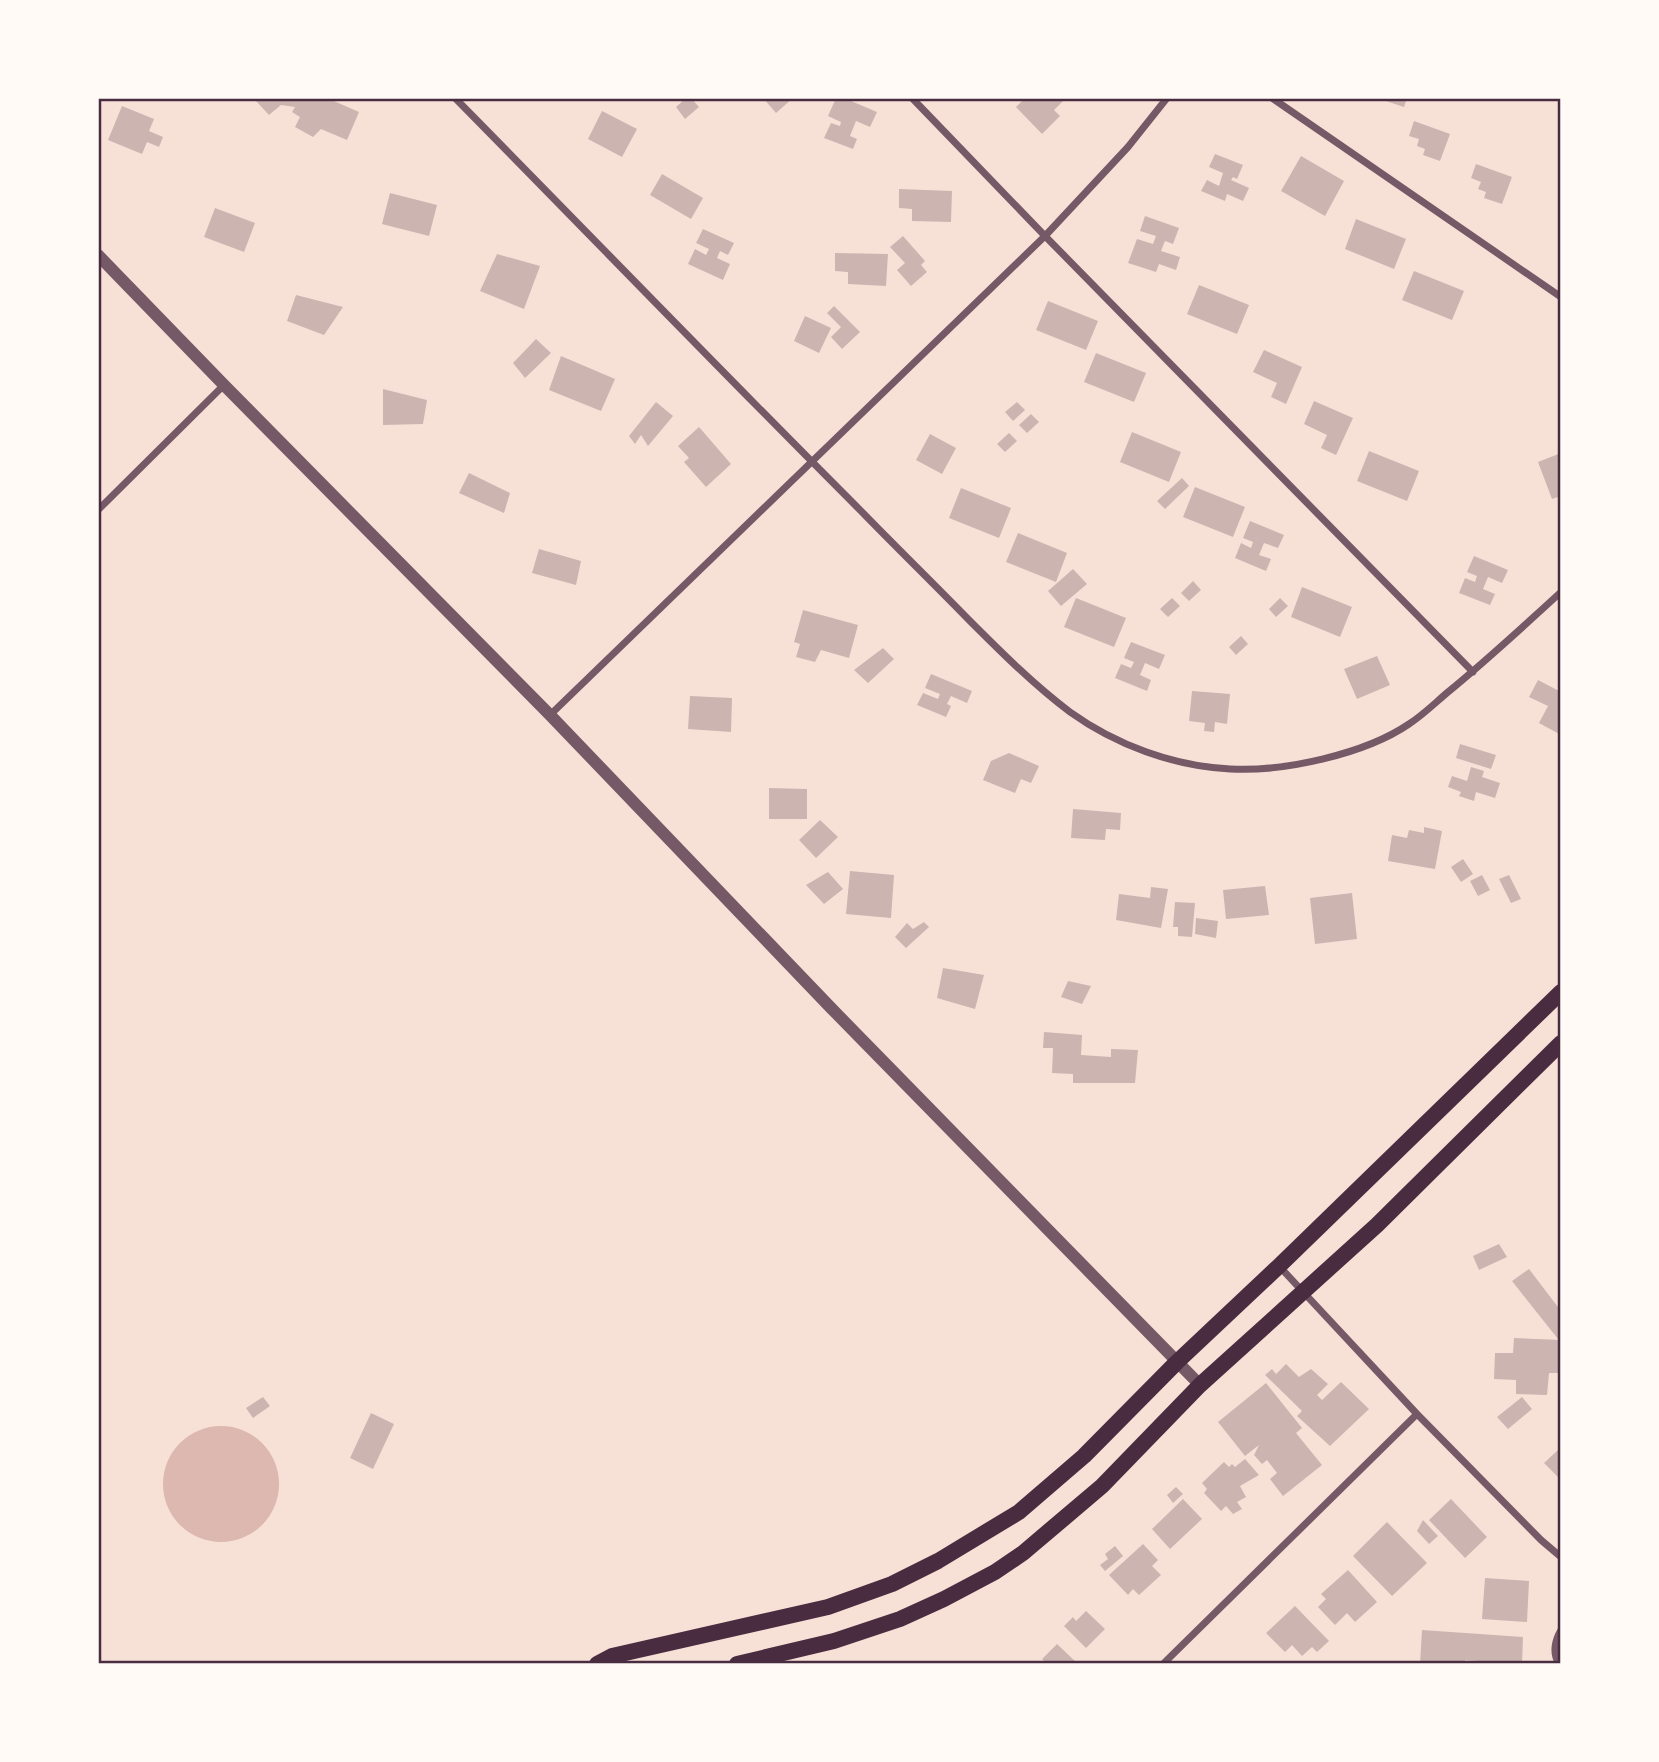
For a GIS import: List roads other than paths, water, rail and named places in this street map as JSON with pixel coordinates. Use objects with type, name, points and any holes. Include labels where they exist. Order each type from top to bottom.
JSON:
[{"type":"main road","points":[[597,1664],[612,1656],[828,1607],[892,1584],[938,1561],[1019,1512],[1084,1456],[1177,1362],[1561,992]]},
{"type":"main road","points":[[737,1664],[834,1641],[900,1619],[995,1572],[1023,1553],[1102,1486],[1200,1385],[1377,1225],[1561,1043]]},
{"type":"street","points":[[455,98],[812,463],[1020,669],[1070,711],[1111,736],[1151,754],[1231,769],[1273,767],[1342,754],[1379,740],[1409,724],[1473,672],[1561,592]]},
{"type":"street","points":[[912,98],[1473,672]]},
{"type":"street","points":[[550,715],[1045,236],[1128,147],[1167,98]]},
{"type":"street","points":[[1272,98],[1561,297]]},
{"type":"street","points":[[98,255],[550,715],[832,1009],[1200,1385]]},
{"type":"street","points":[[98,510],[224,385]]},
{"type":"street","points":[[1279,1266],[1417,1414],[1561,1557]]},
{"type":"street","points":[[1163,1664],[1417,1414]]},
{"type":"street","points":[[1559,1664],[1555,1649],[1561,1630]]}]
